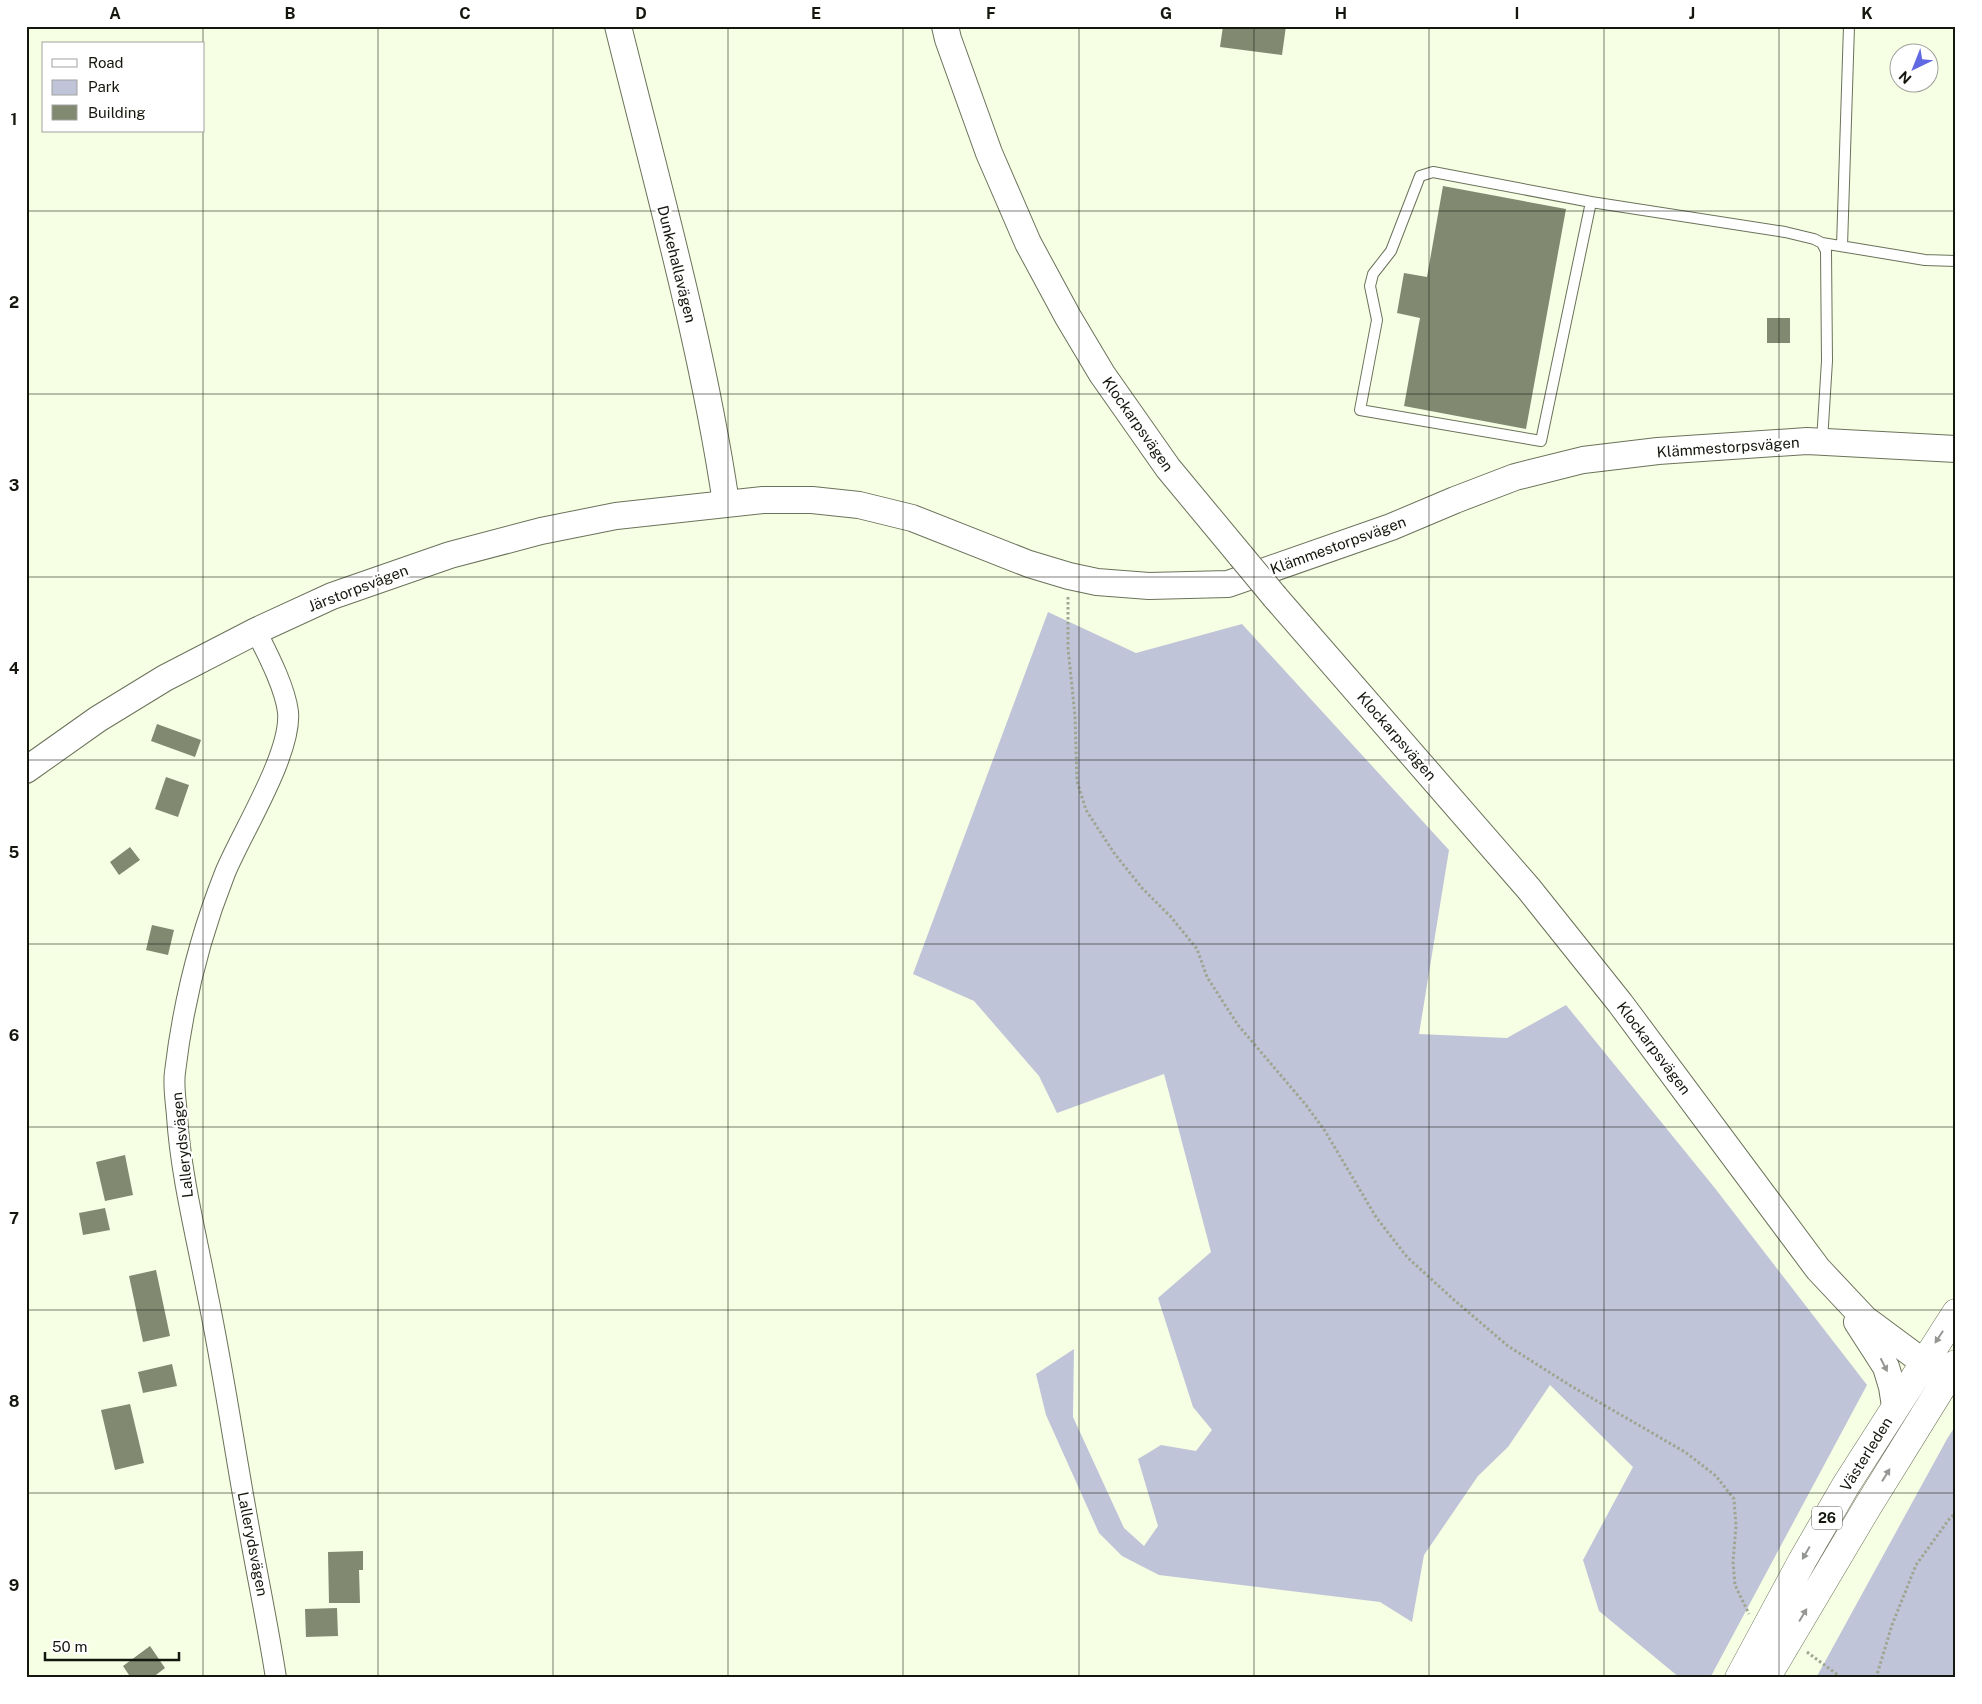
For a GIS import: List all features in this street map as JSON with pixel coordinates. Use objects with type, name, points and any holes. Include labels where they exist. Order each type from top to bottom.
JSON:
[{"type":"highway","name":"Västerleden","points":[[1739,1678],[1802,1561],[1846,1485],[1956,1313]]},
{"type":"highway","name":"Västerleden","points":[[1766,1678],[1951,1371]]},
{"type":"street","name":"Dunkehallavägen","points":[[618,26],[696,339],[726,503]]},
{"type":"street","name":"Klockarpsvägen","points":[[945,26],[989,153],[1028,243],[1068,317],[1102,374],[1168,468],[1275,596],[1547,912],[1643,1033],[1780,1219],[1839,1294],[1865,1319],[1923,1362],[1951,1371]]},
{"type":"street","name":"Klämmestorpsvägen","points":[[726,503],[763,500],[812,500],[859,504],[912,518],[1029,564],[1068,576],[1097,582],[1149,586],[1228,584],[1391,527],[1515,477],[1583,460],[1658,451],[1807,442],[1956,449]]},
{"type":"street","name":"Järstorpsvägen","points":[[26,770],[98,719],[165,678],[256,631],[332,596],[415,566],[496,542],[616,516],[726,503]]},
{"type":"street","name":"Lallerydsvägen","points":[[256,631],[279,682],[288,712],[283,746],[226,872],[208,919],[184,1014],[174,1076],[178,1136],[189,1209],[208,1292],[276,1678]]},
{"type":"street","points":[[1839,1294],[1886,1366],[1895,1406]]},
{"type":"lane","points":[[1842,246],[1850,26]]},
{"type":"lane","points":[[1591,202],[1541,441],[1360,410],[1377,320],[1370,286],[1374,274],[1391,251],[1420,176],[1434,172],[1591,202],[1785,232],[1814,239],[1822,243],[1925,260],[1956,261]]},
{"type":"lane","points":[[1822,243],[1826,252],[1826,361],[1822,442]]},
{"type":"path","points":[[1068,576],[1068,648],[1075,716],[1077,781],[1086,810],[1114,853],[1142,888],[1171,916],[1197,949],[1207,977],[1238,1026],[1306,1105],[1325,1131],[1376,1217],[1407,1257],[1508,1346],[1571,1386],[1685,1452],[1716,1476],[1734,1499],[1736,1526],[1733,1562],[1735,1585],[1751,1619]]},
{"type":"path","points":[[1876,1678],[1892,1626],[1916,1565],[1950,1518],[1956,1513]]},
{"type":"path","points":[[1807,1652],[1842,1678]]},
{"type":"green space","points":[[1048,612],[1136,653],[1242,624],[1449,850],[1419,1034],[1507,1038],[1566,1005],[1714,1187],[1867,1385],[1710,1678],[1680,1678],[1599,1611],[1583,1560],[1633,1467],[1550,1385],[1508,1447],[1478,1476],[1424,1555],[1412,1622],[1380,1602],[1159,1575],[1122,1556],[1099,1533],[1046,1415],[1036,1374],[1074,1349],[1073,1417],[1124,1528],[1144,1546],[1158,1526],[1138,1459],[1161,1445],[1196,1451],[1212,1430],[1193,1407],[1158,1298],[1211,1252],[1164,1074],[1057,1113],[1039,1076],[974,1001],[913,974]]},
{"type":"green space","points":[[1956,1425],[1956,1678],[1816,1678],[1947,1439]]},
{"type":"building","points":[[1223,26],[1286,26],[1282,55],[1220,47]]},
{"type":"building","points":[[1443,186],[1566,209],[1526,429],[1404,406],[1420,318],[1397,313],[1404,273],[1427,277]]},
{"type":"building","points":[[1767,318],[1790,318],[1790,343],[1767,343]]},
{"type":"building","points":[[157,724],[201,740],[195,757],[151,741]]},
{"type":"building","points":[[166,777],[189,785],[178,817],[155,809]]},
{"type":"building","points":[[130,847],[140,860],[119,875],[110,862]]},
{"type":"building","points":[[152,925],[174,930],[168,955],[146,950]]},
{"type":"building","points":[[125,1155],[133,1195],[105,1201],[96,1162]]},
{"type":"building","points":[[105,1208],[110,1230],[83,1235],[79,1213]]},
{"type":"building","points":[[156,1270],[170,1336],[143,1342],[129,1276]]},
{"type":"building","points":[[172,1364],[177,1386],[143,1393],[138,1372]]},
{"type":"building","points":[[130,1404],[144,1463],[115,1470],[101,1410]]},
{"type":"building","points":[[363,1551],[363,1570],[359,1570],[360,1603],[329,1603],[328,1552]]},
{"type":"building","points":[[337,1608],[338,1636],[306,1637],[305,1609]]},
{"type":"building","points":[[150,1646],[165,1668],[152,1678],[131,1678],[123,1666]]}]
